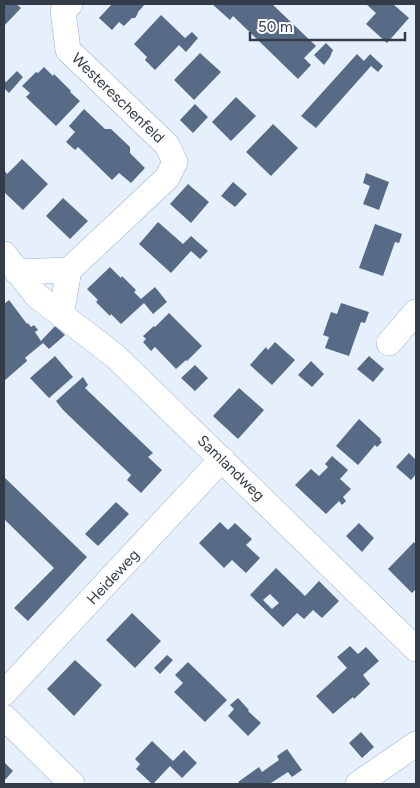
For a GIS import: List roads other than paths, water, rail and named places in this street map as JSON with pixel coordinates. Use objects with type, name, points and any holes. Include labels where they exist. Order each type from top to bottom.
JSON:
[{"type":"street","name":"Westereschenfeld","points":[[70,4],[64,11],[68,50],[167,144],[175,162],[167,178],[70,270]]},
{"type":"street","points":[[10,263],[70,270],[61,315]]},
{"type":"street","name":"Samlandweg","points":[[10,263],[37,296],[116,356],[416,649]]},
{"type":"street","points":[[389,343],[416,312]]},
{"type":"street","name":"Heideweg","points":[[4,694],[222,459]]},
{"type":"street","points":[[4,717],[72,784]]},
{"type":"street","points":[[358,784],[416,744]]}]
